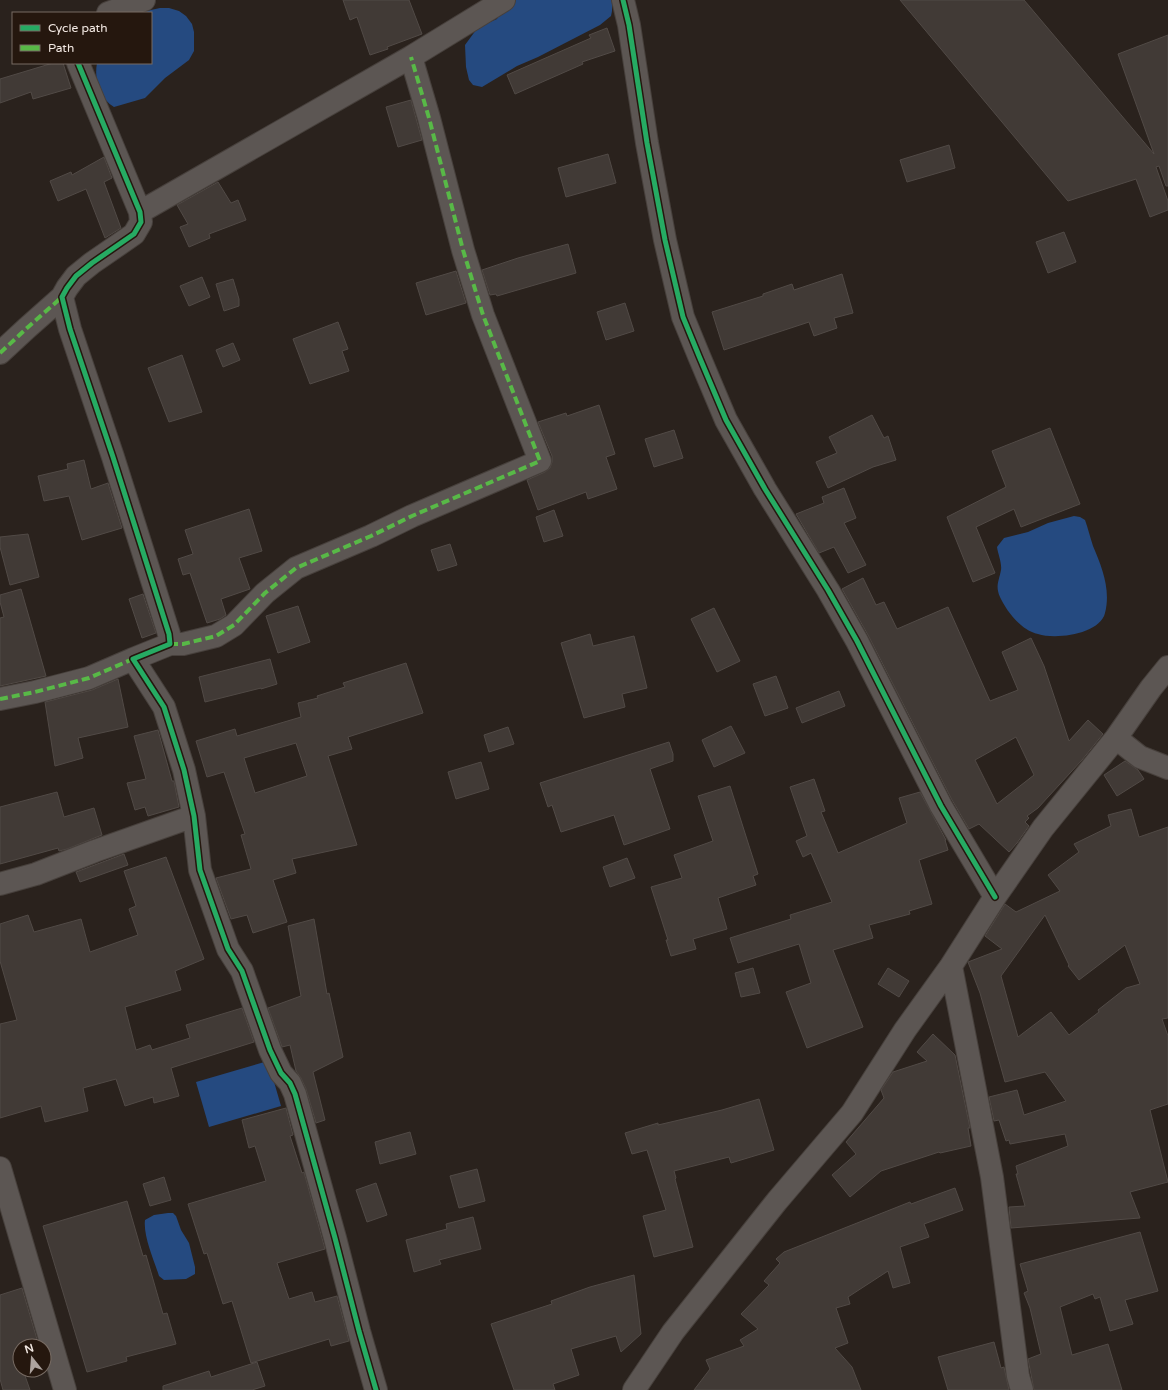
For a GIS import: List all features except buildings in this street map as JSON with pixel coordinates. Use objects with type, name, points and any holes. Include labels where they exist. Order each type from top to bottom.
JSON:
[{"type":"street","points":[[111,12],[144,0]]},
{"type":"street","points":[[140,212],[411,57],[504,0]]},
{"type":"street","points":[[623,0],[629,25],[648,151],[665,240],[683,317],[699,356],[726,420],[765,489],[828,590],[857,642],[942,806],[995,897]]},
{"type":"street","points":[[0,699],[35,692],[89,678],[170,644],[183,644],[216,636],[234,626],[265,594],[296,568],[540,461],[483,316],[463,250],[429,118],[411,57]]},
{"type":"street","points":[[0,353],[62,297],[76,276],[134,234],[141,222],[140,212],[78,64]]},
{"type":"street","points":[[62,297],[70,329],[113,457],[169,634],[170,644]]},
{"type":"street","points":[[133,659],[164,707],[184,770],[194,816],[200,870],[228,949],[242,971],[270,1050],[295,1094],[335,1238],[358,1331],[376,1390]]},
{"type":"street","points":[[634,1390],[673,1332],[777,1201],[852,1113],[905,1030],[951,966],[995,897],[1043,828],[1116,738],[1151,688],[1168,667]]},
{"type":"street","points":[[1116,738],[1140,757],[1168,768]]},
{"type":"street","points":[[0,884],[36,874],[194,816]]},
{"type":"street","points":[[951,966],[992,1177],[1018,1376],[1022,1390]]},
{"type":"street","points":[[0,1168],[65,1390]]},
{"type":"water","points":[[511,0],[612,0],[612,11],[611,16],[600,25],[538,57],[517,66],[482,87],[473,85],[469,80],[466,67],[465,45],[476,30],[497,19],[500,11]]},
{"type":"water","points":[[160,8],[169,8],[179,11],[186,16],[192,24],[194,32],[194,51],[189,60],[165,78],[145,98],[114,107],[105,99],[99,88],[96,75],[97,64],[152,64],[152,12],[142,12]]},
{"type":"water","points":[[1074,516],[1085,520],[1093,546],[1100,562],[1105,579],[1107,596],[1105,613],[1095,626],[1076,634],[1066,636],[1046,636],[1032,632],[1015,620],[1006,609],[1000,597],[998,580],[1001,567],[997,547],[1004,538],[1028,532],[1048,523]]},
{"type":"water","points":[[268,1061],[281,1106],[209,1127],[196,1082]]},
{"type":"water","points":[[173,1213],[176,1216],[181,1230],[189,1243],[195,1267],[195,1274],[186,1279],[164,1280],[159,1276],[147,1241],[145,1220],[154,1215]]},
{"type":"marked path","points":[[170,644],[183,644],[216,636],[234,625],[265,593],[296,568],[540,461],[483,315],[463,250],[429,118],[411,57]]},
{"type":"marked path","points":[[0,353],[62,297]]},
{"type":"marked path","points":[[0,699],[35,692],[89,678],[133,659]]},
{"type":"cycle path","points":[[623,0],[629,25],[647,143],[665,240],[683,317],[699,356],[726,420],[765,489],[828,590],[857,641],[941,806],[995,897]]},
{"type":"cycle path","points":[[78,64],[140,212],[141,222],[134,234],[76,276],[62,297],[70,329],[113,457],[169,634],[170,644],[133,659],[164,707],[184,770],[194,816],[200,870],[228,949],[242,971],[270,1050],[281,1073],[290,1083],[295,1094],[376,1390]]}]
